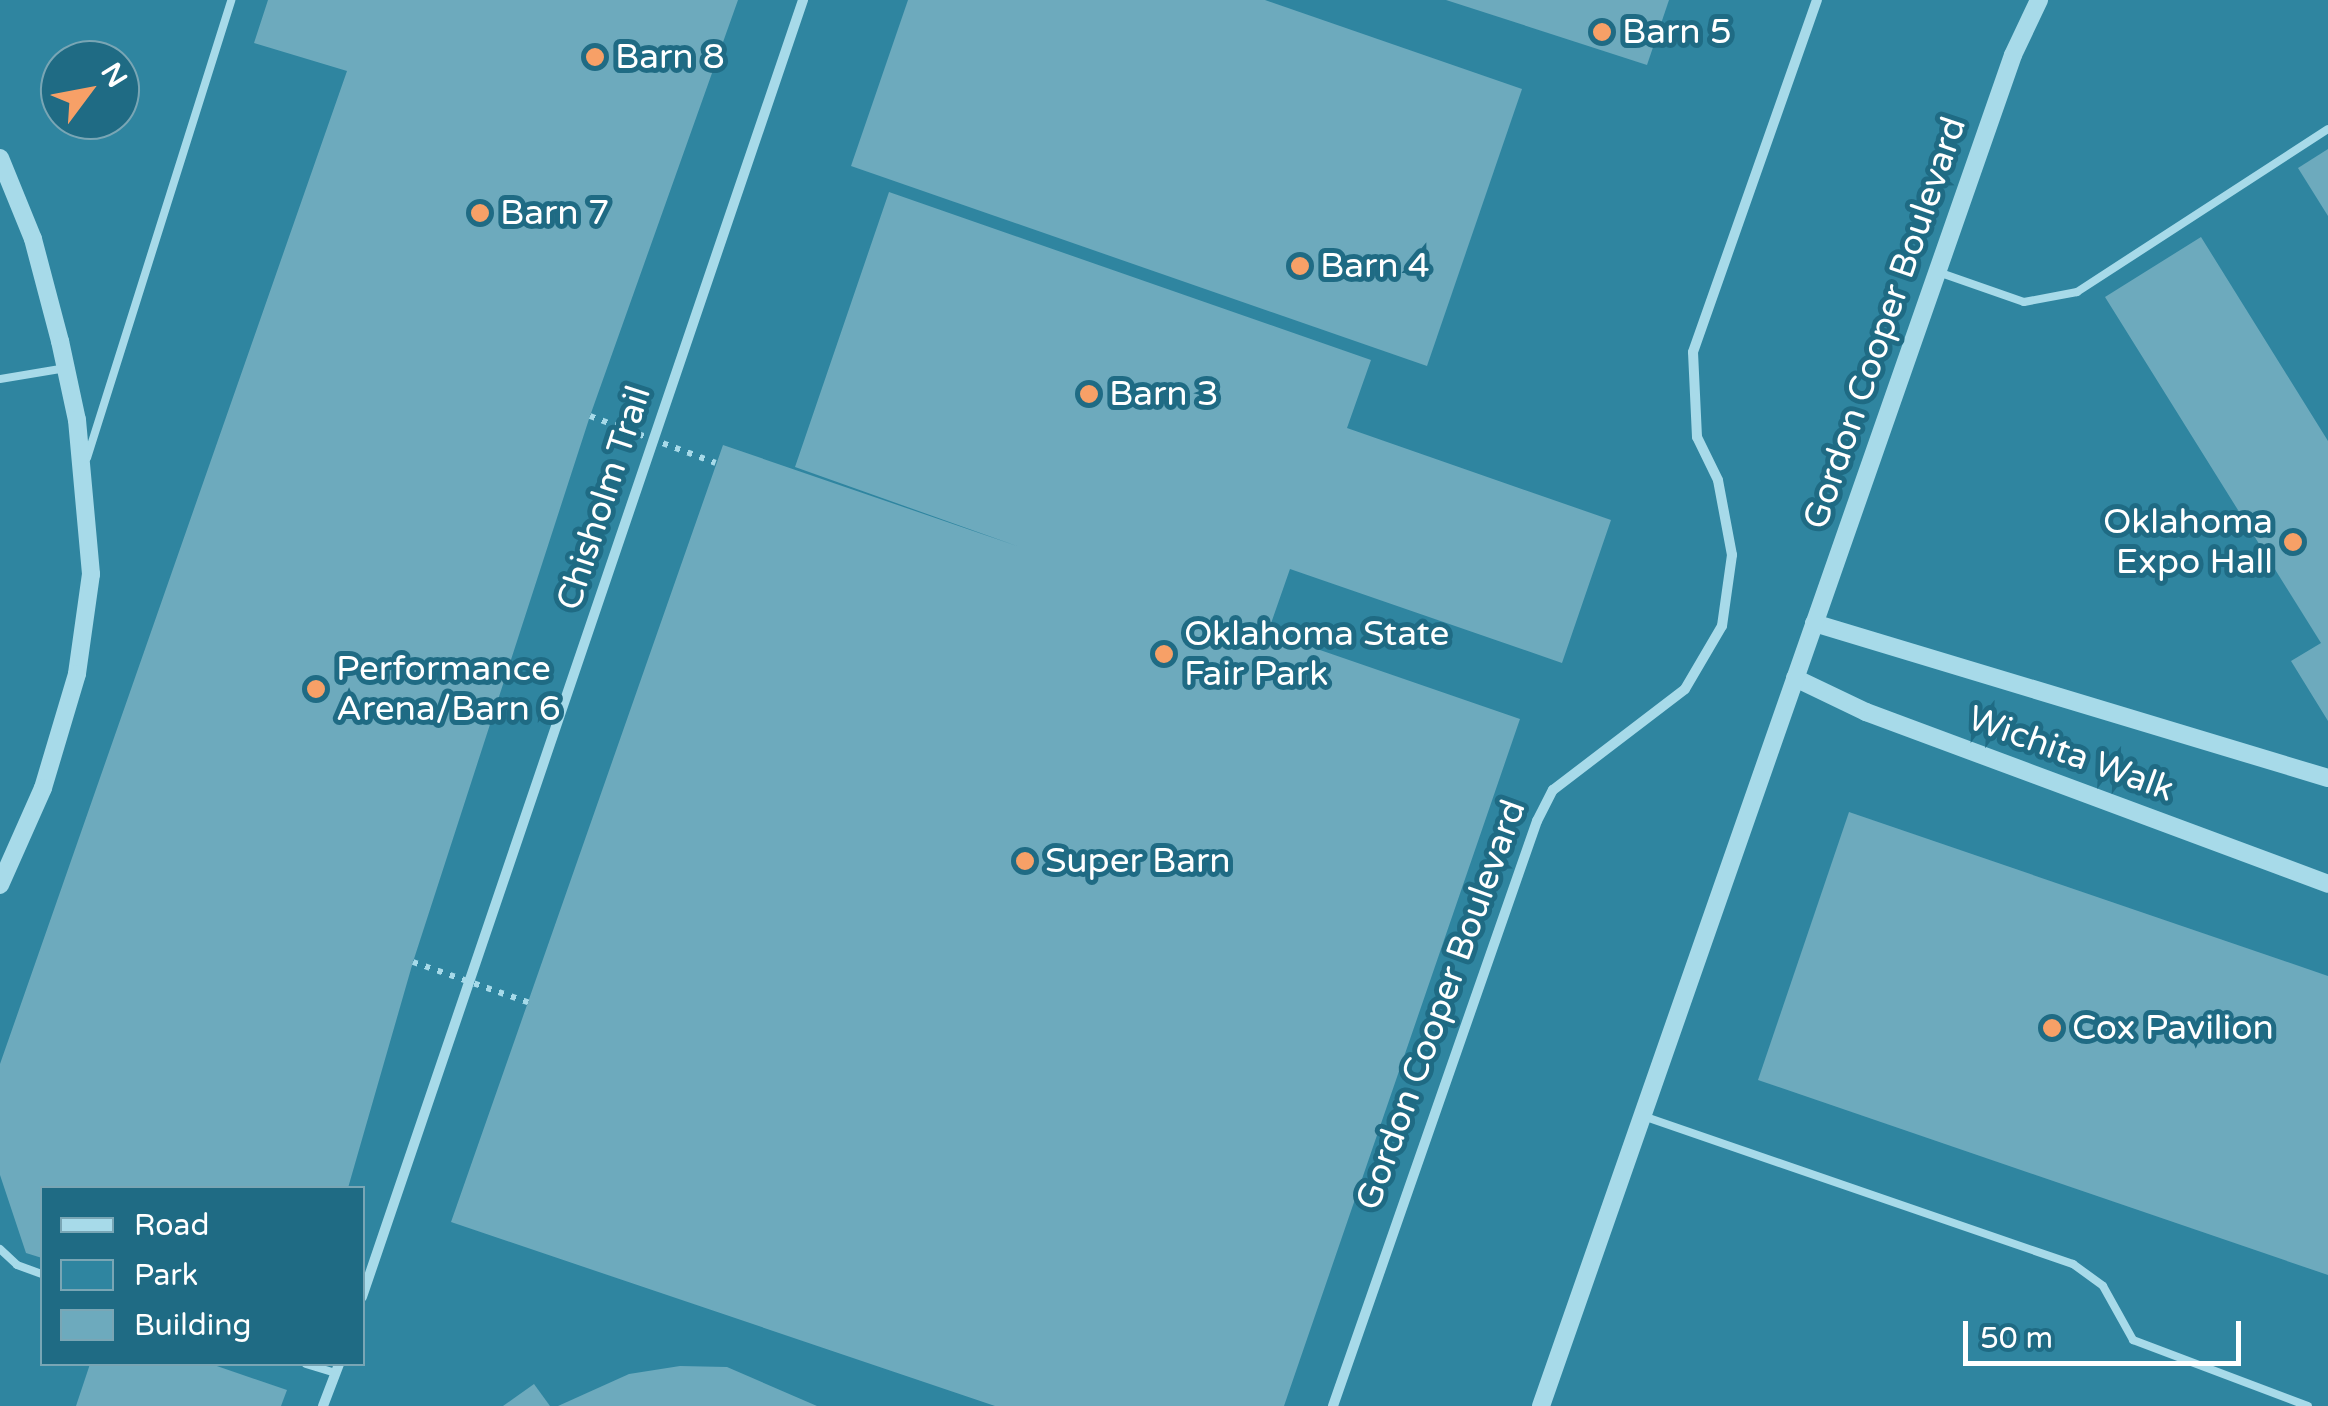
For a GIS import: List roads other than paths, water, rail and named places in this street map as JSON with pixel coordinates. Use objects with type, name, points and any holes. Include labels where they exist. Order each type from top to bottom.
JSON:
[{"type":"street","name":"Chisholm Trail","points":[[365,1288],[803,0]]},
{"type":"street","name":"Gordon Cooper Boulevard","points":[[1333,1406],[1537,822],[1553,790],[1685,690],[1722,626],[1732,555],[1718,480],[1698,437],[1693,352],[1817,0]]},
{"type":"street","name":"Gordon Cooper Boulevard","points":[[1542,1406],[1938,272],[2039,0]]},
{"type":"street","points":[[0,885],[43,788],[77,674],[91,574],[83,471],[66,368],[33,239],[1,164]]},
{"type":"street","name":"Wichita Walk","points":[[1814,623],[2328,778]]},
{"type":"street","name":"Wichita Walk","points":[[1795,678],[1866,712],[2328,884]]},
{"type":"street","points":[[323,1406],[337,1368]]},
{"type":"lane","points":[[83,471],[231,0]]},
{"type":"lane","points":[[1938,272],[2024,302],[2078,292],[2328,129]]},
{"type":"lane","points":[[0,379],[66,368]]},
{"type":"lane","points":[[1643,1116],[2074,1264],[2102,1286],[2133,1340],[2308,1406]]},
{"type":"lane","points":[[0,1248],[17,1266],[40,1273]]},
{"type":"place","name":"Barn 5","points":[[1602,32]]},
{"type":"place","name":"Barn 8","points":[[595,57]]},
{"type":"place","name":"Barn 7","points":[[480,213]]},
{"type":"place","name":"Barn 4","points":[[1300,266]]},
{"type":"place","name":"Barn 3","points":[[1089,394]]},
{"type":"place","name":"Oklahoma Expo Hall","points":[[2293,542]]},
{"type":"place","name":"Oklahoma State Fair Park","points":[[1164,654]]},
{"type":"place","name":"Performance Arena/Barn 6","points":[[316,689]]},
{"type":"place","name":"Super Barn","points":[[1025,861]]},
{"type":"place","name":"Cox Pavilion","points":[[2052,1028]]}]
